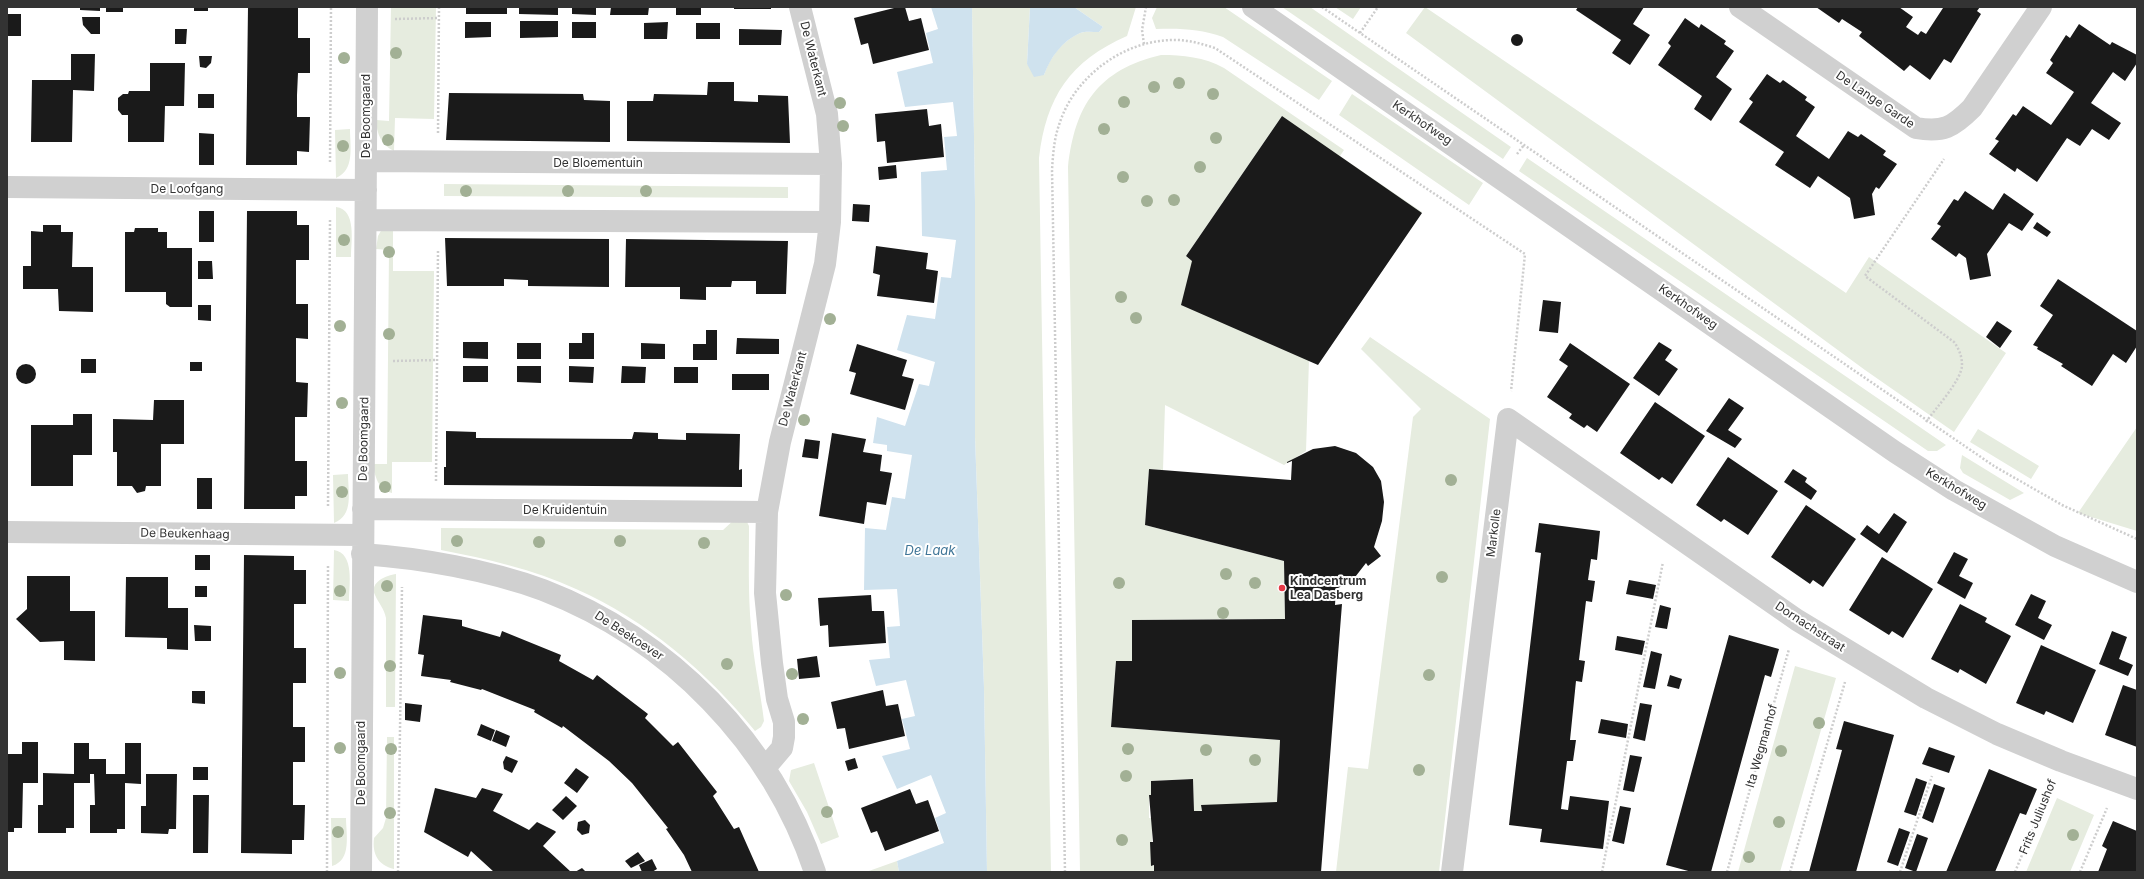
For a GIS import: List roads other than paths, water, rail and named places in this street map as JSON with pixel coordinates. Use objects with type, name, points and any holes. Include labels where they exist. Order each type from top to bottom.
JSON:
[{"type":"street","name":"De Waterkant","points":[[765,768],[782,748],[784,737],[784,722],[777,699],[772,663],[765,593],[766,512],[780,442],[817,302],[825,264],[830,222],[830,164],[826,114],[800,7]]},
{"type":"street","name":"Kerkhofweg","points":[[1253,7],[1895,452],[1954,490],[2055,546],[2137,582]]},
{"type":"street","name":"De Lange Garde","points":[[1740,7],[1916,128],[1933,131],[1946,129],[1961,120],[1972,108],[2041,7]]},
{"type":"street","name":"De Boomgaard","points":[[361,872],[362,545],[366,220],[366,13]]},
{"type":"street","name":"De Bloementuin","points":[[366,161],[830,164]]},
{"type":"street","name":"De Loofgang","points":[[7,187],[366,190]]},
{"type":"street","points":[[366,220],[830,222]]},
{"type":"street","name":"Dornachstraat","points":[[1508,419],[1797,620],[1926,698],[1997,734],[2061,761],[2127,786]]},
{"type":"street","name":"Markolle","points":[[1452,872],[1508,419]]},
{"type":"street","name":"De Kruidentuin","points":[[363,509],[766,512]]},
{"type":"street","name":"De Beukenhaag","points":[[7,532],[328,535],[362,545]]},
{"type":"street","name":"De Beekoever","points":[[362,545],[402,558],[447,565],[542,590],[586,609],[649,646],[679,669],[706,695],[734,726],[765,768],[798,828],[815,872]]},
{"type":"water","name":"De Laak","points":[[931,7],[972,7],[975,203],[975,437],[984,688],[987,872],[899,872],[897,861],[944,843],[935,818],[946,813],[931,775],[897,789],[882,756],[910,749],[902,719],[915,716],[906,680],[876,686],[869,660],[890,658],[887,627],[900,626],[897,589],[864,590],[865,528],[886,530],[892,497],[905,499],[912,455],[887,451],[887,445],[873,443],[877,417],[905,426],[919,384],[929,386],[935,362],[897,350],[907,315],[935,319],[941,277],[951,278],[956,240],[922,236],[921,172],[947,170],[944,137],[957,136],[953,102],[905,107],[897,72],[933,63],[926,33],[938,29]]},
{"type":"water","points":[[1030,7],[1074,7],[1103,27],[1099,32],[1082,32],[1074,36],[1062,45],[1053,56],[1044,75],[1034,77],[1027,64]]},
{"type":"place","name":"Kindcentrum Lea Dasberg","points":[[1282,588]]}]
